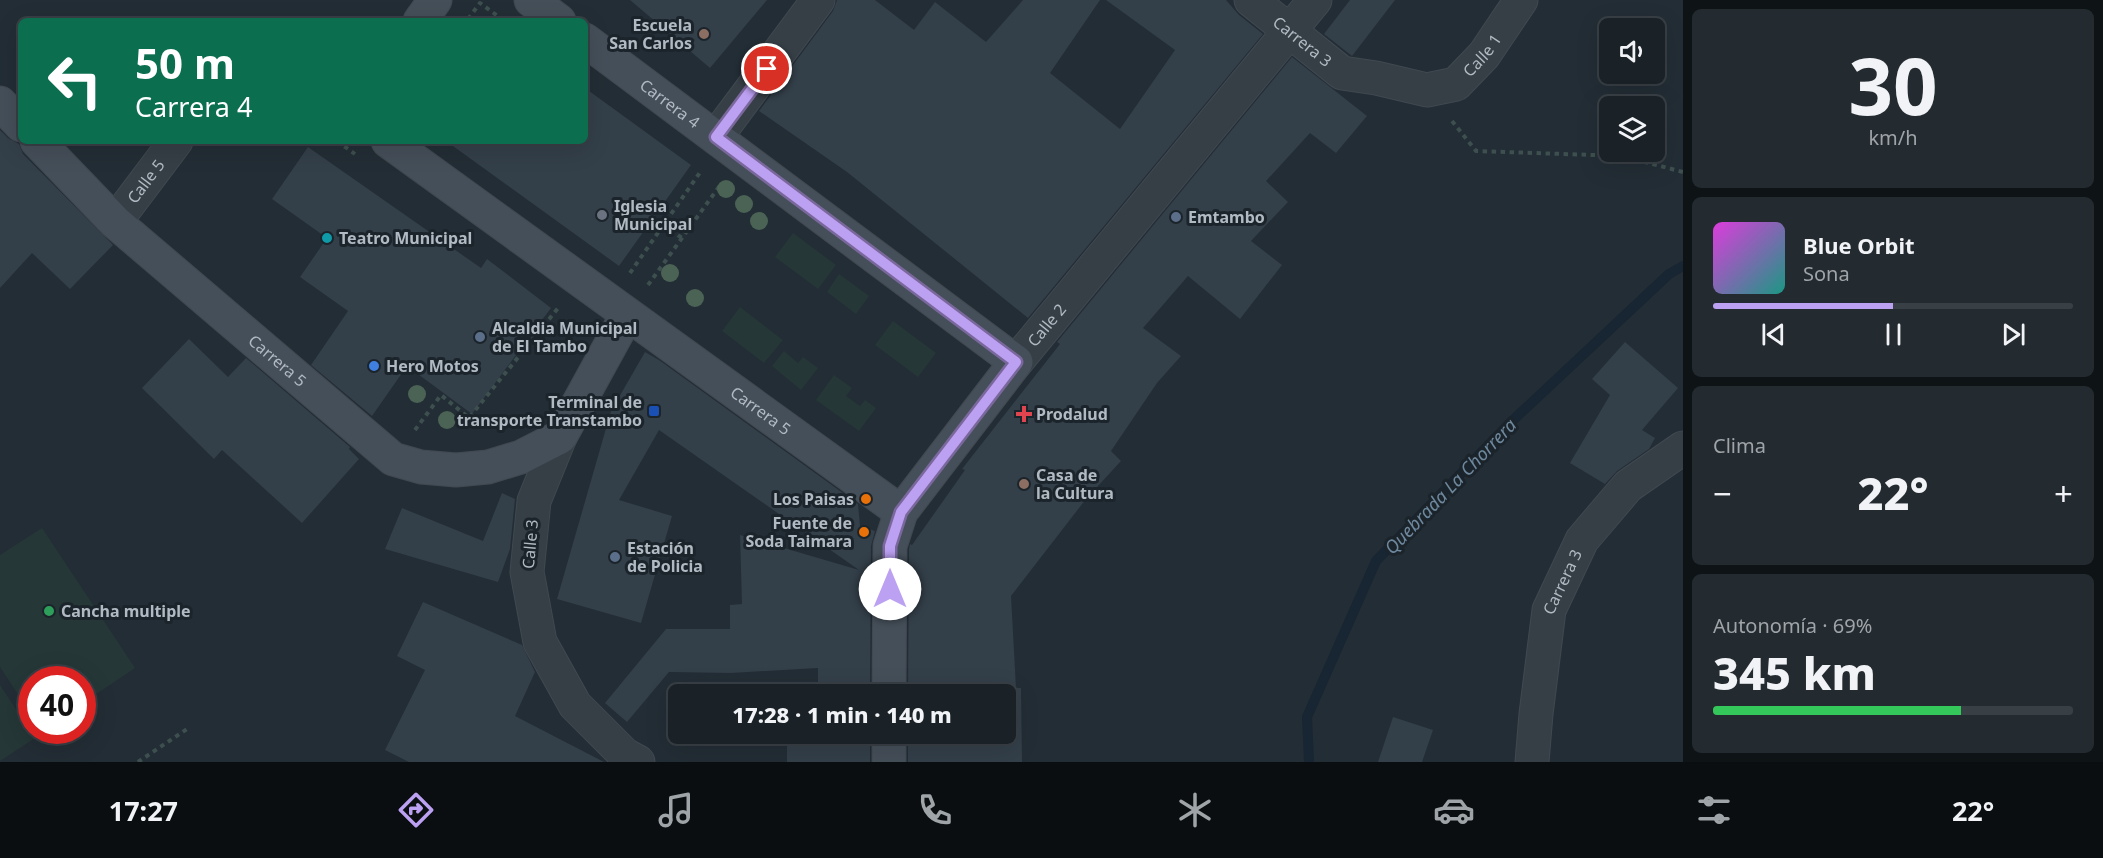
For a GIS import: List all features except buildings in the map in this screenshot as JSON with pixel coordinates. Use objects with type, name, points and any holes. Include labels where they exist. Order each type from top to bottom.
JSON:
[{"type":"main road","points":[[422,18],[435,0]]},
{"type":"main road","points":[[531,0],[555,18]]},
{"type":"main road","name":"Carrera 4","points":[[588,42],[721,153],[1016,362]]},
{"type":"main road","points":[[0,103],[18,122]]},
{"type":"main road","name":"Carrera 5","points":[[40,144],[115,222],[393,459],[421,466],[456,470],[488,467],[521,458],[560,437]]},
{"type":"main road","name":"Carrera 5","points":[[392,144],[901,512]]},
{"type":"main road","name":"Calle 3","points":[[560,437],[627,315]]},
{"type":"main road","name":"Calle 2","points":[[890,684],[890,546],[901,512],[1016,362]]},
{"type":"main road","points":[[889,744],[889,762]]},
{"type":"street","points":[[721,153],[818,0]]},
{"type":"street","name":"Carrera 3","points":[[1251,0],[1342,73],[1428,90]]},
{"type":"street","name":"Calle 2","points":[[1016,362],[1315,0]]},
{"type":"street","name":"Calle 1","points":[[1428,90],[1456,84],[1484,55],[1521,0]]},
{"type":"street","name":"Calle 5","points":[[115,222],[174,144]]},
{"type":"street","name":"Calle 3","points":[[560,437],[534,501],[527,572],[540,642],[574,705],[628,760]]},
{"type":"street","name":"Carrera 3","points":[[1532,762],[1549,610],[1582,540],[1628,486],[1683,448]]},
{"type":"path","points":[[468,18],[480,3],[501,18]]},
{"type":"path","points":[[1428,90],[1476,151],[1622,156],[1683,172]]},
{"type":"path","points":[[626,278],[663,225],[721,153]]},
{"type":"path","points":[[627,315],[682,238],[721,153]]},
{"type":"path","points":[[663,225],[682,238]]},
{"type":"path","points":[[441,395],[470,418],[554,312]]},
{"type":"path","points":[[138,762],[187,729]]},
{"type":"shaded area","points":[[793,233],[836,265],[818,289],[775,257]]},
{"type":"shaded area","points":[[839,274],[869,296],[856,314],[827,292]]},
{"type":"shaded area","points":[[740,307],[783,340],[764,363],[722,331]]},
{"type":"shaded area","points":[[893,321],[936,353],[918,377],[875,345]]},
{"type":"shaded area","points":[[784,351],[798,363],[803,357],[818,368],[801,390],[772,366]]},
{"type":"shaded area","points":[[834,375],[852,388],[846,396],[860,406],[865,400],[876,408],[859,431],[816,400]]},
{"type":"shaded area","name":"Cancha multiple","points":[[42,528],[135,668],[96,694],[96,666],[18,666],[18,694],[0,667],[0,555]]},
{"type":"shaded area","points":[[0,685],[18,712],[18,744],[26,744],[0,761]]},
{"type":"waterway","name":"Quebrada La Chorrera","points":[[1309,762],[1307,717],[1376,561],[1511,422],[1669,274],[1683,266]]},
{"type":"place","name":"Escuela San Carlos","points":[[704,34]]},
{"type":"place","name":"Iglesia Municipal","points":[[602,215]]},
{"type":"place","name":"Emtambo","points":[[1176,217]]},
{"type":"place","name":"Teatro Municipal","points":[[327,238]]},
{"type":"place","name":"Alcaldia Municipal de El Tambo","points":[[480,337]]},
{"type":"place","name":"Hero Motos","points":[[374,366]]},
{"type":"place","name":"Terminal de transporte Transtambo","points":[[654,411]]},
{"type":"place","name":"Prodalud","points":[[1024,414]]},
{"type":"place","name":"Casa de la Cultura","points":[[1024,484]]},
{"type":"place","name":"Los Paisas","points":[[866,499]]},
{"type":"place","name":"Fuente de Soda Taimara","points":[[864,532]]},
{"type":"place","name":"Estación de Policia","points":[[615,557]]},
{"type":"place","name":"Cancha multiple","points":[[49,611]]},
{"type":"route","points":[[767,69],[716,137],[1016,362],[901,512],[890,546],[890,589]]}]
